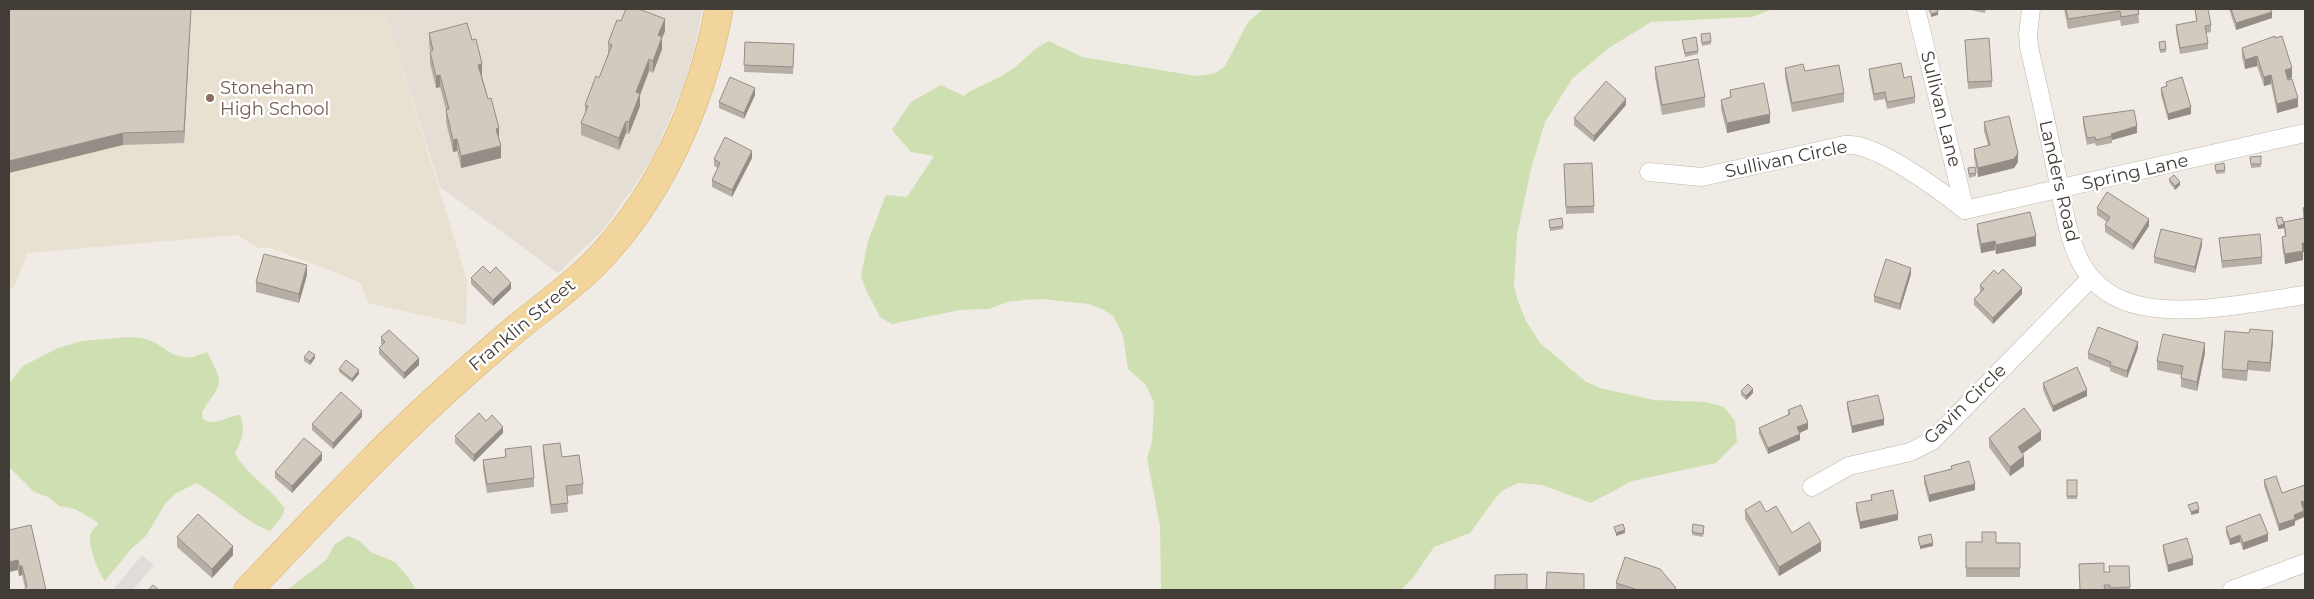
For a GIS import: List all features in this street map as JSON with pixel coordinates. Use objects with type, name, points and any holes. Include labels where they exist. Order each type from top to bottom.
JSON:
[{"type":"main road","name":"Franklin Street","points":[[248,590],[383,449],[474,364],[571,285],[594,264],[622,232],[656,184],[678,138],[707,60],[719,9]]},
{"type":"street","name":"Sullivan Lane","points":[[1916,9],[1965,210]]},
{"type":"street","name":"Landers Road","points":[[2030,9],[2029,47],[2061,189],[2068,234],[2082,265],[2091,278],[2100,287],[2120,298],[2154,308],[2221,306],[2305,295]]},
{"type":"street","name":"Spring Lane","points":[[1965,210],[2305,133]]},
{"type":"street","name":"Sullivan Circle","points":[[1649,172],[1702,177],[1845,145],[1858,145],[1871,150],[1938,190],[1965,210]]},
{"type":"street","name":"Gavin Circle","points":[[1812,487],[1849,466],[1910,452],[1932,441],[2091,278]]},
{"type":"street","points":[[2232,590],[2305,563]]},
{"type":"shaded area","name":"Stoneham High School","points":[[9,9],[384,9],[467,280],[466,325],[368,303],[360,282],[271,248],[259,248],[237,235],[27,253],[14,288],[9,289]]},
{"type":"shaded area","points":[[384,9],[702,9],[696,42],[684,85],[655,153],[636,184],[603,230],[558,273],[440,187]]},
{"type":"shaded area","points":[[142,555],[154,565],[133,590],[113,590]]},
{"type":"green space","points":[[1263,9],[1773,9],[1752,17],[1651,22],[1609,48],[1572,79],[1545,122],[1531,169],[1517,235],[1514,285],[1526,321],[1540,343],[1585,381],[1600,388],[1654,400],[1706,402],[1724,407],[1735,421],[1737,442],[1716,463],[1632,481],[1591,503],[1542,485],[1519,483],[1503,490],[1470,533],[1434,547],[1413,578],[1401,590],[1161,590],[1160,526],[1147,458],[1152,442],[1154,403],[1146,385],[1128,369],[1123,335],[1113,316],[1102,309],[1088,304],[1042,299],[1007,302],[989,309],[960,310],[892,324],[880,317],[861,276],[868,241],[886,195],[907,197],[934,156],[911,152],[892,130],[911,102],[941,85],[964,96],[974,89],[999,78],[1037,48],[1049,41],[1082,57],[1196,76],[1216,73],[1225,66],[1248,22]]},
{"type":"green space","points":[[129,337],[142,338],[154,342],[174,355],[190,358],[207,352],[217,372],[219,383],[218,388],[202,412],[203,419],[217,422],[240,415],[243,425],[242,435],[235,453],[246,468],[285,509],[281,518],[270,531],[250,521],[196,483],[175,494],[165,504],[146,536],[132,548],[105,581],[95,560],[90,541],[91,532],[99,523],[75,509],[59,506],[48,497],[34,492],[9,467],[9,383],[23,366],[58,348],[82,341]]},
{"type":"green space","points":[[348,536],[358,540],[371,552],[395,562],[416,590],[287,590],[326,560],[335,544]]},
{"type":"building","points":[[9,9],[191,9],[184,131],[123,133],[9,161]]},
{"type":"building","points":[[626,9],[639,9],[665,19],[658,35],[662,37],[653,61],[649,59],[636,92],[640,94],[629,122],[626,121],[619,138],[581,123],[588,106],[585,105],[596,76],[599,78],[612,45],[608,43],[617,20],[621,21]]},
{"type":"building","points":[[1929,9],[1937,9],[1938,12],[1931,14]]},
{"type":"building","points":[[2066,9],[2138,9],[2139,14],[2121,17],[2120,11],[2068,19]]},
{"type":"building","points":[[2195,9],[2208,9],[2211,25],[2205,26],[2208,43],[2180,48],[2176,25],[2197,21]]},
{"type":"building","points":[[2231,9],[2271,9],[2272,12],[2236,23]]},
{"type":"building","points":[[467,23],[472,40],[476,39],[482,64],[478,65],[488,99],[491,98],[499,128],[496,129],[501,146],[461,156],[457,139],[453,140],[446,110],[449,109],[440,75],[436,76],[430,52],[433,50],[429,33]]},
{"type":"building","points":[[1710,33],[1711,41],[1702,43],[1701,34]]},
{"type":"building","points":[[2275,36],[2275,38],[2282,36],[2292,68],[2285,70],[2288,80],[2292,79],[2298,98],[2277,104],[2271,75],[2264,77],[2257,56],[2245,60],[2242,48]]},
{"type":"building","points":[[1696,37],[1698,51],[1685,53],[1682,40]]},
{"type":"building","points":[[1989,38],[1992,81],[1968,82],[1965,40]]},
{"type":"building","points":[[2165,41],[2166,49],[2160,50],[2159,42]]},
{"type":"building","points":[[745,42],[794,44],[793,67],[744,65]]},
{"type":"building","points":[[1698,59],[1705,97],[1662,105],[1655,67]]},
{"type":"building","points":[[1901,63],[1904,78],[1911,76],[1915,97],[1887,102],[1885,92],[1874,94],[1869,69]]},
{"type":"building","points":[[1803,64],[1805,71],[1839,65],[1844,93],[1792,103],[1785,68]]},
{"type":"building","points":[[730,77],[755,88],[744,113],[719,102]]},
{"type":"building","points":[[2182,77],[2191,107],[2168,114],[2161,88],[2167,86],[2166,82]]},
{"type":"building","points":[[1606,81],[1626,99],[1594,136],[1574,118]]},
{"type":"building","points":[[1764,83],[1770,114],[1727,123],[1721,100],[1731,97],[1730,90]]},
{"type":"building","points":[[2134,110],[2137,126],[2096,140],[2095,137],[2087,138],[2083,117]]},
{"type":"building","points":[[2009,116],[2018,153],[2014,159],[1978,168],[1974,149],[1990,145],[1984,122]]},
{"type":"building","points":[[725,137],[752,151],[732,190],[712,180],[720,163],[714,159]]},
{"type":"building","points":[[2261,156],[2261,164],[2251,164],[2250,157]]},
{"type":"building","points":[[1592,163],[1594,206],[1566,207],[1564,164]]},
{"type":"building","points":[[2224,163],[2225,170],[2216,171],[2215,165]]},
{"type":"building","points":[[1975,167],[1976,173],[1969,174],[1968,168]]},
{"type":"building","points":[[2174,175],[2180,182],[2175,186],[2169,179]]},
{"type":"building","points":[[2107,192],[2149,219],[2133,244],[2105,225],[2110,217],[2097,208]]},
{"type":"building","points":[[2030,212],[2036,236],[1996,245],[1995,241],[1981,244],[1977,224]]},
{"type":"building","points":[[2282,217],[2284,224],[2278,226],[2276,218]]},
{"type":"building","points":[[1562,218],[1563,226],[1550,228],[1549,220]]},
{"type":"building","points":[[2305,218],[2305,243],[2302,243],[2303,251],[2285,254],[2282,237],[2286,236],[2284,222]]},
{"type":"building","points":[[2161,229],[2202,239],[2195,267],[2154,257]]},
{"type":"building","points":[[2260,234],[2262,257],[2222,261],[2219,238]]},
{"type":"building","points":[[264,254],[307,265],[299,294],[256,282]]},
{"type":"building","points":[[1886,259],[1911,268],[1900,304],[1874,296]]},
{"type":"building","points":[[483,266],[490,273],[496,267],[511,283],[493,300],[471,278]]},
{"type":"building","points":[[2003,269],[2022,288],[1993,318],[1974,299],[1984,289],[1980,285],[1994,270],[1998,274]]},
{"type":"building","points":[[2098,327],[2138,342],[2127,371],[2110,365],[2111,362],[2088,353]]},
{"type":"building","points":[[2250,329],[2273,331],[2270,363],[2248,361],[2247,371],[2222,369],[2225,331],[2249,333]]},
{"type":"building","points":[[389,330],[419,358],[404,373],[379,348],[385,342],[381,337]]},
{"type":"building","points":[[2163,334],[2205,343],[2197,382],[2181,378],[2183,366],[2157,361]]},
{"type":"building","points":[[309,351],[315,355],[310,361],[304,357]]},
{"type":"building","points":[[346,360],[359,370],[352,379],[339,369]]},
{"type":"building","points":[[2077,367],[2087,390],[2053,406],[2043,383]]},
{"type":"building","points":[[1748,384],[1753,389],[1746,396],[1741,391]]},
{"type":"building","points":[[341,392],[362,411],[333,443],[312,424]]},
{"type":"building","points":[[1878,395],[1884,419],[1852,426],[1847,402]]},
{"type":"building","points":[[1801,405],[1808,423],[1797,427],[1800,434],[1768,448],[1759,428],[1790,414],[1788,410]]},
{"type":"building","points":[[2024,408],[2041,431],[2018,447],[2024,456],[2010,467],[1989,438]]},
{"type":"building","points":[[479,413],[486,421],[492,415],[503,427],[474,455],[455,436]]},
{"type":"building","points":[[304,438],[322,453],[292,486],[275,472]]},
{"type":"building","points":[[560,443],[562,457],[579,455],[583,484],[566,486],[568,503],[551,505],[543,445]]},
{"type":"building","points":[[531,446],[534,478],[487,484],[483,460],[506,457],[505,449]]},
{"type":"building","points":[[1969,461],[1975,484],[1929,495],[1924,476],[1952,469],[1951,466]]},
{"type":"building","points":[[2276,476],[2282,493],[2305,485],[2305,501],[2301,502],[2304,511],[2294,515],[2295,519],[2279,524],[2264,480]]},
{"type":"building","points":[[2067,480],[2077,480],[2077,496],[2067,496]]},
{"type":"building","points":[[1893,490],[1898,514],[1860,522],[1856,503],[1872,500],[1871,495]]},
{"type":"building","points":[[1760,501],[1766,512],[1776,506],[1792,533],[1809,522],[1821,542],[1779,567],[1745,510]]},
{"type":"building","points":[[2197,502],[2199,509],[2191,512],[2188,505]]},
{"type":"building","points":[[198,514],[233,546],[212,569],[177,537]]},
{"type":"building","points":[[2260,514],[2268,534],[2243,543],[2240,535],[2230,539],[2226,527]]},
{"type":"building","points":[[1623,524],[1625,530],[1616,533],[1614,527]]},
{"type":"building","points":[[1693,524],[1704,526],[1703,534],[1692,532]]},
{"type":"building","points":[[31,525],[46,590],[24,590],[27,586],[22,566],[19,566],[18,560],[9,562],[9,530]]},
{"type":"building","points":[[1982,532],[1996,532],[1996,543],[2020,543],[2020,568],[1966,568],[1966,542],[1982,542]]},
{"type":"building","points":[[1931,534],[1933,543],[1920,546],[1918,537]]},
{"type":"building","points":[[2187,538],[2193,558],[2168,565],[2163,545]]},
{"type":"building","points":[[1625,557],[1660,569],[1676,588],[1674,590],[1638,590],[1616,583]]},
{"type":"building","points":[[2104,563],[2104,572],[2110,572],[2109,566],[2129,566],[2130,587],[2110,588],[2110,585],[2104,585],[2105,590],[2080,590],[2079,564]]},
{"type":"building","points":[[1547,572],[1584,574],[1584,590],[1546,590]]},
{"type":"building","points":[[1527,574],[1527,590],[1495,590],[1495,575]]},
{"type":"building","points":[[153,585],[159,590],[148,590]]},
{"type":"place","name":"Stoneham High School","points":[[210,98]]}]
